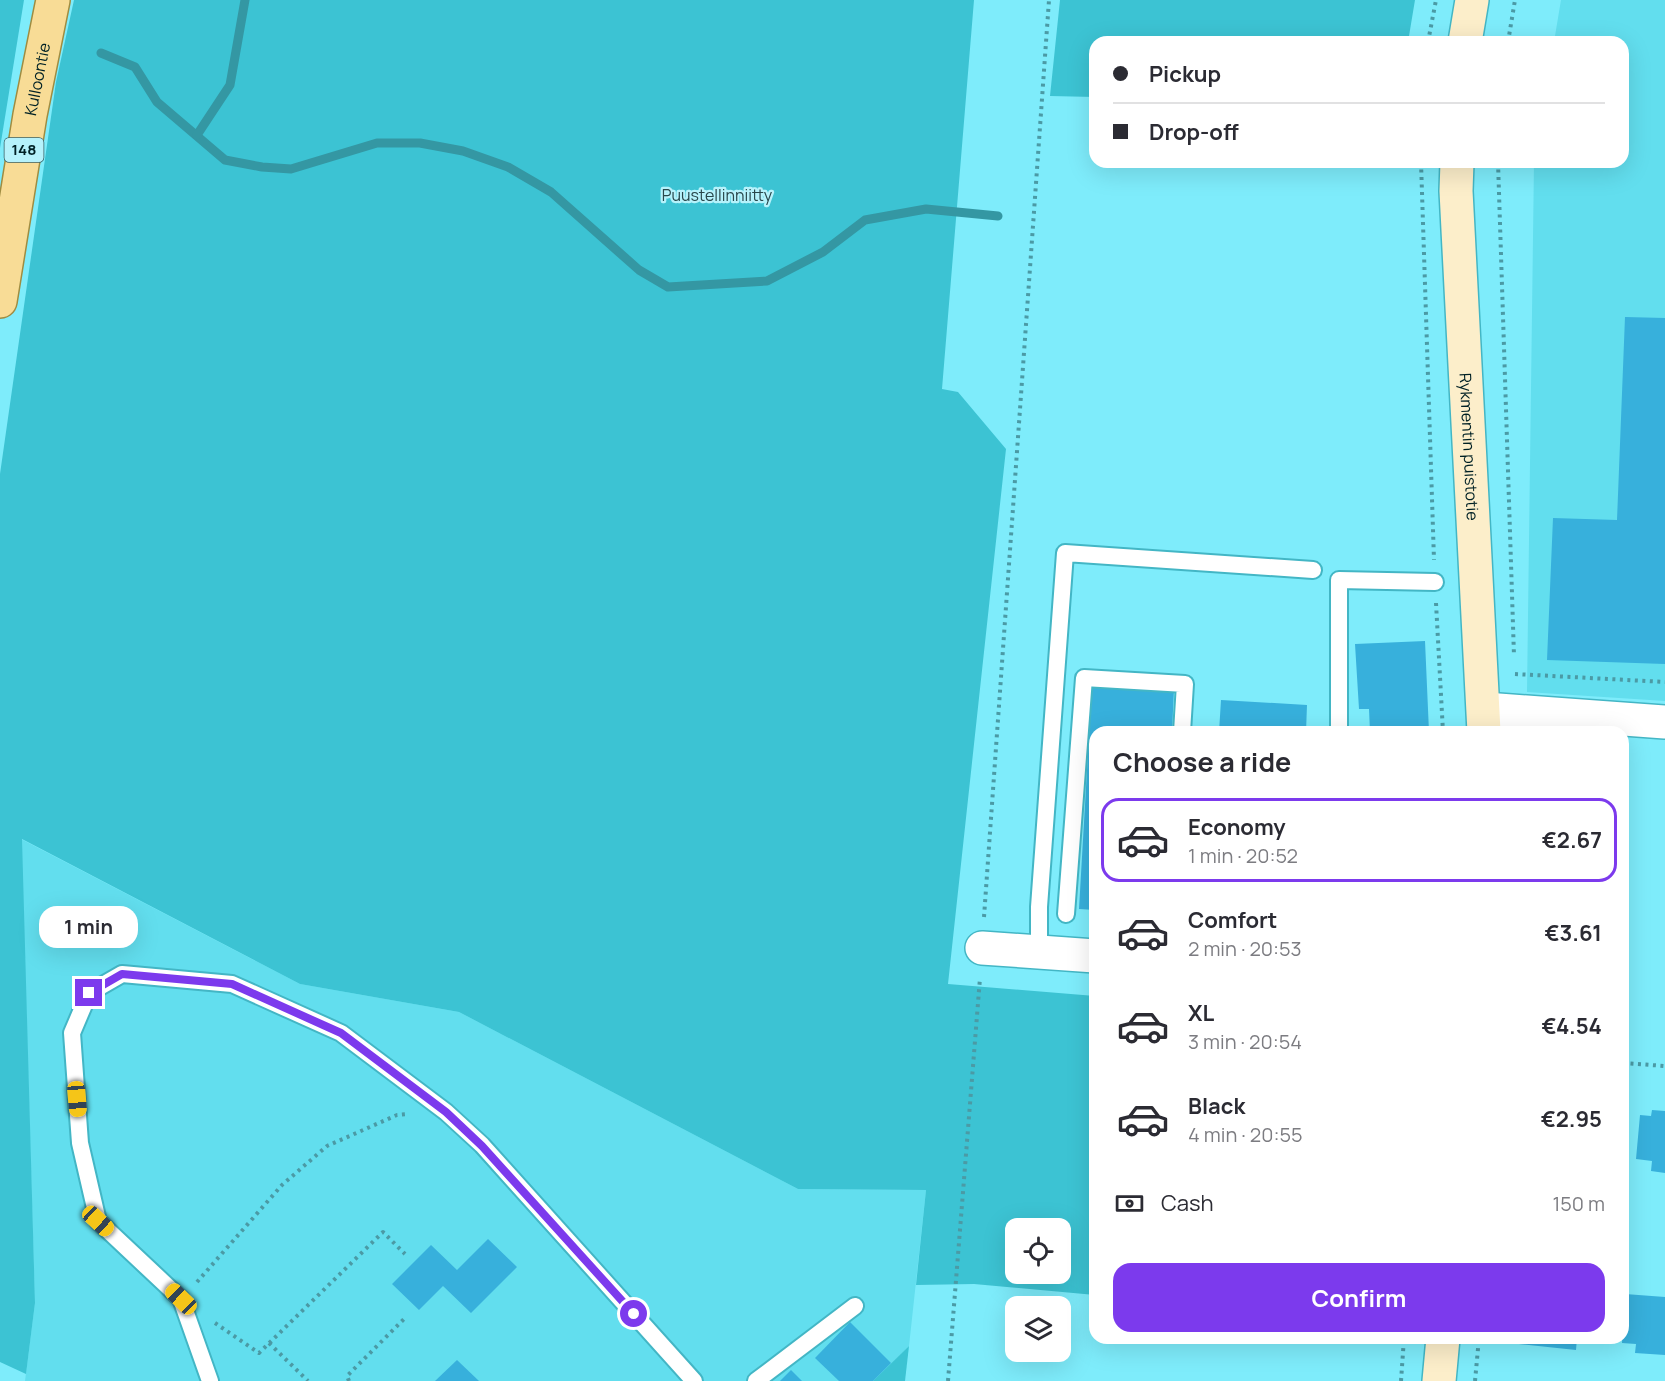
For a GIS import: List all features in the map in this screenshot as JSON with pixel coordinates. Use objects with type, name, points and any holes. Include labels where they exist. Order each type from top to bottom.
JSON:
[{"type":"main road","name":"Kulloontie","points":[[0,301],[30,115],[53,0]]},
{"type":"street","points":[[1466,36],[1472,0]]},
{"type":"street","name":"Rykmentin puistotie","points":[[1457,168],[1474,583],[1484,720]]},
{"type":"street","points":[[1484,720],[1665,722]]},
{"type":"street","points":[[982,948],[1089,956]]},
{"type":"street","points":[[1439,1381],[1442,1344]]},
{"type":"lane","points":[[1039,952],[1040,895],[1065,553],[1313,570]]},
{"type":"lane","points":[[1339,726],[1339,580],[1435,582]]},
{"type":"lane","points":[[1066,914],[1084,678],[1185,684],[1182,726]]},
{"type":"lane","points":[[210,1381],[181,1299],[98,1221],[80,1143],[72,1033],[89,993],[122,974],[232,984],[341,1033],[446,1112],[482,1146],[694,1381]]},
{"type":"lane","points":[[756,1381],[855,1306]]},
{"type":"path","points":[[948,1381],[982,948],[1049,0]]},
{"type":"path","points":[[1429,36],[1436,0]]},
{"type":"path","points":[[1509,36],[1515,0]]},
{"type":"path","points":[[1421,168],[1435,582],[1443,726]]},
{"type":"path","points":[[1498,168],[1512,583]]},
{"type":"path","points":[[1515,674],[1665,682]]},
{"type":"path","points":[[1629,1063],[1665,1066]]},
{"type":"path","points":[[405,1254],[383,1232],[259,1353],[181,1299],[282,1185],[327,1146],[397,1115],[446,1112]]},
{"type":"path","points":[[348,1381],[347,1376],[406,1317]]},
{"type":"path","points":[[269,1343],[308,1381]]},
{"type":"path","points":[[1401,1381],[1404,1344]]},
{"type":"path","points":[[1475,1381],[1478,1344]]},
{"type":"shaded area","points":[[1561,0],[1665,0],[1665,701],[1527,692],[1534,168],[1629,168],[1629,36],[1555,36]]},
{"type":"shaded area","points":[[21,839],[300,984],[459,1012],[798,1189],[926,1190],[909,1346],[873,1381],[25,1381],[35,1303]]},
{"type":"green space","points":[[0,0],[24,0],[0,148]]},
{"type":"green space","name":"Puustellinniitty","points":[[74,0],[974,0],[942,389],[958,392],[1006,449],[948,984],[1089,996],[1089,1294],[974,1284],[916,1285],[926,1190],[798,1189],[459,1012],[300,984],[22,839],[35,1303],[26,1374],[0,1362],[0,474],[56,82]]},
{"type":"green space","points":[[1060,0],[1415,0],[1409,36],[1089,36],[1089,97],[1050,96]]},
{"type":"green space","points":[[909,1346],[905,1381],[873,1381]]},
{"type":"building","points":[[1625,317],[1665,318],[1665,664],[1547,660],[1553,518],[1617,520]]},
{"type":"building","points":[[1425,641],[1429,726],[1370,726],[1369,709],[1359,709],[1355,644]]},
{"type":"building","points":[[1092,684],[1174,689],[1172,726],[1090,726]]},
{"type":"building","points":[[1221,700],[1307,705],[1306,726],[1219,726]]},
{"type":"building","points":[[1089,736],[1089,910],[1079,909]]},
{"type":"building","points":[[1652,1110],[1665,1111],[1665,1173],[1651,1171],[1652,1161],[1636,1159],[1640,1115],[1651,1116]]},
{"type":"building","points":[[488,1239],[517,1267],[471,1313],[443,1286],[419,1310],[392,1284],[431,1245],[457,1270]]},
{"type":"building","points":[[1629,1294],[1665,1297],[1665,1355],[1635,1353],[1636,1344],[1629,1344]]},
{"type":"building","points":[[850,1322],[891,1363],[873,1381],[839,1381],[815,1358]]},
{"type":"building","points":[[1519,1344],[1576,1344],[1576,1350]]},
{"type":"building","points":[[457,1360],[479,1381],[435,1381]]},
{"type":"building","points":[[791,1370],[802,1381],[780,1381]]},
{"type":"waterway","points":[[197,135],[230,85],[245,0]]},
{"type":"waterway","points":[[101,53],[135,67],[157,102],[225,160],[262,167],[291,169],[377,143],[420,143],[463,151],[508,167],[551,192],[639,270],[668,287],[767,281],[823,252],[865,220],[926,209],[998,216]]},
{"type":"route","points":[[89,993],[122,974],[232,984],[341,1033],[446,1112],[482,1146],[634,1314]]}]
